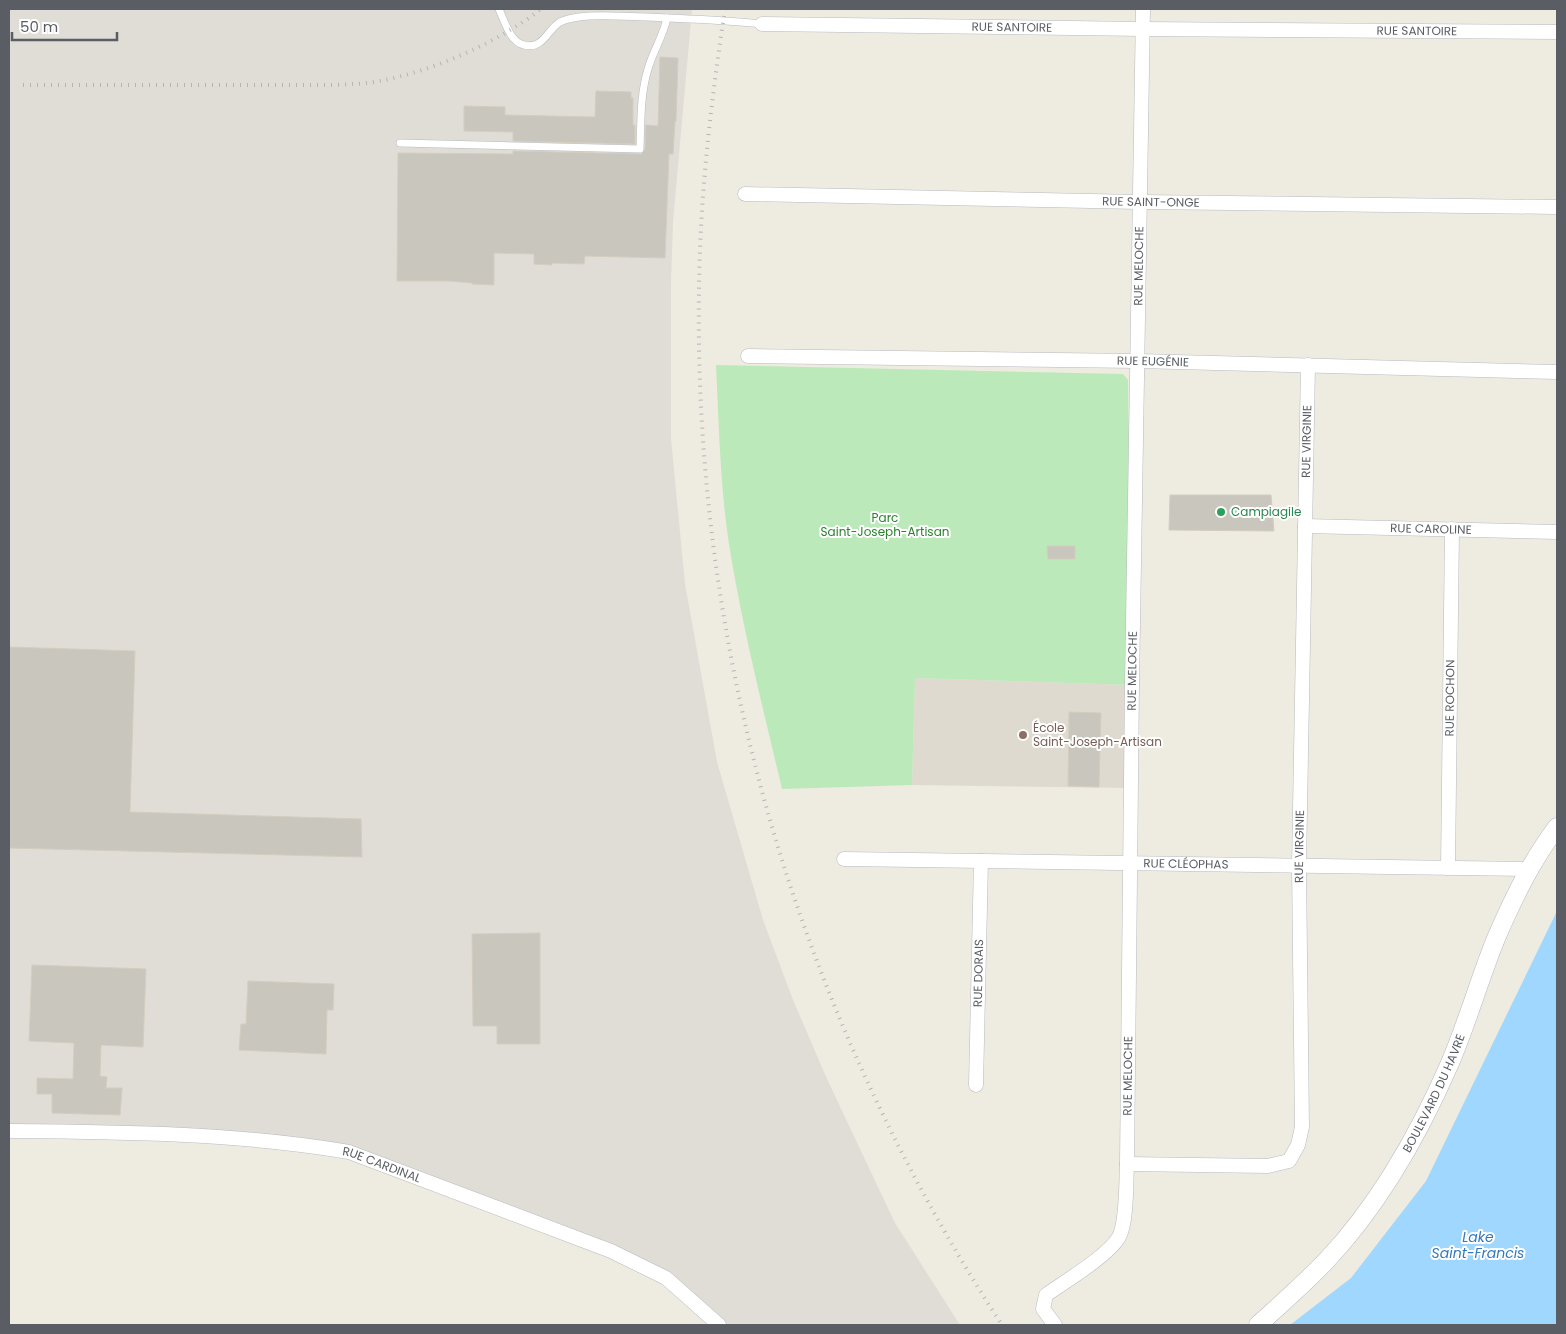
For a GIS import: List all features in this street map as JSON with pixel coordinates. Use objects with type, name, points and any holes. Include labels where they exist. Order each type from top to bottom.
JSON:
[{"type":"street","name":"RUE MELOCHE","points":[[1055,1325],[1043,1309],[1046,1296],[1106,1252],[1119,1237],[1124,1221],[1127,1164],[1132,665],[1144,9]]},
{"type":"street","name":"RUE SANTOIRE","points":[[762,24],[1143,30],[1557,32]]},
{"type":"street","name":"RUE SAINT-ONGE","points":[[745,194],[1140,202],[1557,207]]},
{"type":"street","name":"RUE EUGÉNIE","points":[[748,356],[1138,361],[1557,372]]},
{"type":"street","name":"RUE VIRGINIE","points":[[1127,1164],[1268,1166],[1289,1162],[1298,1146],[1302,1127],[1299,866],[1308,365]]},
{"type":"street","name":"RUE CAROLINE","points":[[1305,526],[1557,532]]},
{"type":"street","name":"RUE ROCHON","points":[[1448,868],[1452,529]]},
{"type":"street","name":"BOULEVARD DU HAVRE","points":[[1258,1325],[1326,1261],[1348,1236],[1366,1214],[1406,1152],[1427,1114],[1451,1062],[1497,936],[1529,869],[1557,827]]},
{"type":"street","name":"RUE CLÉOPHAS","points":[[844,859],[1529,869]]},
{"type":"street","name":"RUE DORAIS","points":[[976,1085],[981,861]]},
{"type":"street","name":"RUE CARDINAL","points":[[9,1131],[182,1135],[310,1145],[349,1152],[611,1251],[666,1278],[719,1325]]},
{"type":"lane","name":"RUE SANTOIRE","points":[[499,9],[509,31],[517,42],[522,45],[531,46],[540,44],[559,22],[581,17],[611,16],[723,20],[762,24]]},
{"type":"lane","points":[[400,143],[640,149],[641,105],[644,89],[652,58],[664,32],[667,18]]},
{"type":"shaded area","points":[[9,9],[692,9],[673,222],[671,439],[685,584],[717,762],[763,920],[793,1000],[827,1079],[895,1223],[960,1325],[719,1325],[699,1307],[611,1251],[309,1145],[9,1131]]},
{"type":"shaded area","name":"École Saint-Joseph-Artisan","points":[[915,678],[1132,685],[1131,788],[912,785]]},
{"type":"green space","name":"Parc Saint-Joseph-Artisan","points":[[716,365],[1123,374],[1128,380],[1132,685],[915,678],[912,785],[782,789],[746,636],[729,544],[722,477]]},
{"type":"water","name":"Lake Saint-Francis","points":[[1557,911],[1557,1325],[1290,1325],[1351,1278],[1426,1181]]},
{"type":"building","points":[[660,57],[678,58],[673,154],[669,154],[665,258],[585,256],[584,264],[552,263],[552,265],[534,264],[534,254],[494,253],[494,285],[449,281],[397,281],[398,153],[513,154],[513,151],[642,154],[645,149],[646,125],[658,126]]},
{"type":"building","points":[[596,91],[631,92],[631,98],[633,98],[635,144],[513,141],[513,132],[464,131],[464,106],[505,107],[505,115],[595,117]]},
{"type":"building","name":"Campiagile","points":[[1170,495],[1271,495],[1274,531],[1169,530]]},
{"type":"building","points":[[1047,546],[1075,546],[1075,559],[1048,559]]},
{"type":"building","points":[[9,647],[135,651],[130,812],[361,819],[362,857],[9,848]]},
{"type":"building","points":[[1069,712],[1101,713],[1099,787],[1068,786]]},
{"type":"building","points":[[540,933],[540,1044],[497,1044],[497,1026],[473,1026],[472,934]]},
{"type":"building","points":[[32,965],[146,969],[143,1047],[101,1045],[100,1076],[107,1077],[106,1088],[122,1088],[120,1115],[52,1113],[52,1094],[37,1094],[37,1078],[73,1079],[74,1043],[29,1041]]},
{"type":"building","points":[[248,981],[334,984],[333,1010],[327,1010],[326,1054],[239,1050],[241,1024],[246,1024]]},
{"type":"railway","points":[[23,85],[334,85],[374,82],[422,70],[465,54],[506,33],[541,9]]},
{"type":"railway","points":[[725,9],[716,69],[703,189],[700,250],[700,393],[712,534],[734,674],[767,811],[811,945],[865,1076],[928,1203],[1002,1325]]},
{"type":"place","name":"Campiagile","points":[[1221,512]]},
{"type":"place","name":"École Saint-Joseph-Artisan","points":[[1023,735]]}]
